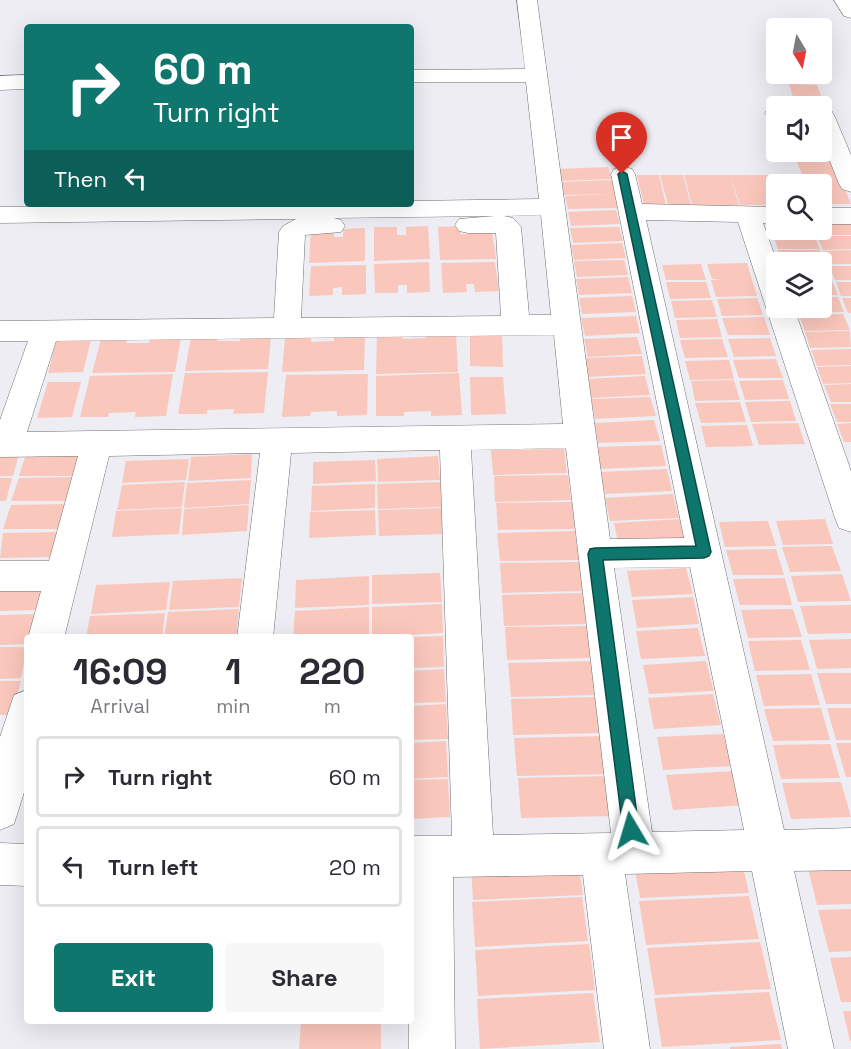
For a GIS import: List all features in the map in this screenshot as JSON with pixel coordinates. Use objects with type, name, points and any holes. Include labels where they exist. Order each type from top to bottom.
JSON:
[{"type":"street","points":[[527,0],[595,554],[617,853],[627,1049]]},
{"type":"street","points":[[844,0],[851,12]]},
{"type":"street","points":[[414,76],[536,75]]},
{"type":"street","points":[[0,83],[24,82]]},
{"type":"street","points":[[832,116],[851,117]]},
{"type":"street","points":[[832,139],[851,184]]},
{"type":"street","points":[[622,174],[811,1049]]},
{"type":"street","points":[[0,215],[552,207]]},
{"type":"street","points":[[631,212],[766,215]]},
{"type":"street","points":[[748,215],[766,268]]},
{"type":"street","points":[[832,216],[851,216]]},
{"type":"street","points":[[286,328],[292,232],[300,226],[504,224],[509,231],[516,326]]},
{"type":"street","points":[[783,318],[851,518]]},
{"type":"street","points":[[0,332],[566,325]]},
{"type":"street","points":[[45,331],[3,445],[580,436]]},
{"type":"street","points":[[432,1049],[455,438]]},
{"type":"street","points":[[255,634],[277,441]]},
{"type":"street","points":[[47,634],[97,443]]},
{"type":"street","points":[[595,554],[704,552]]},
{"type":"street","points":[[0,576],[62,576]]},
{"type":"street","points":[[0,810],[24,719]]},
{"type":"street","points":[[438,856],[851,849]]},
{"type":"street","points":[[0,864],[24,865]]},
{"type":"building","points":[[789,84],[817,85],[821,96],[793,96]]},
{"type":"building","points":[[832,158],[851,204],[832,204],[832,174],[802,174],[797,162],[832,162]]},
{"type":"building","points":[[608,167],[612,179],[561,181],[558,169]]},
{"type":"building","points":[[637,175],[659,175],[666,205],[644,205]]},
{"type":"building","points":[[660,175],[683,175],[691,205],[668,205]]},
{"type":"building","points":[[684,175],[730,175],[739,205],[692,205]]},
{"type":"building","points":[[730,175],[766,175],[766,205],[740,205]]},
{"type":"building","points":[[612,180],[618,208],[568,209],[565,196],[609,194],[564,195],[561,182]]},
{"type":"building","points":[[616,210],[620,224],[571,226],[568,212]]},
{"type":"building","points":[[832,222],[851,222],[851,235],[832,235]]},
{"type":"building","points":[[491,225],[496,259],[440,260],[438,227],[460,226],[461,234],[470,234],[470,226]]},
{"type":"building","points":[[428,226],[430,259],[374,261],[374,227],[397,227],[397,235],[406,235],[406,227]]},
{"type":"building","points":[[619,227],[623,241],[573,243],[570,228]]},
{"type":"building","points":[[365,228],[365,261],[309,263],[311,229],[334,229],[334,237],[343,237],[343,229]]},
{"type":"building","points":[[832,236],[851,236],[851,249],[823,250],[819,240],[832,240]]},
{"type":"building","points":[[775,240],[816,240],[820,249],[778,249]]},
{"type":"building","points":[[622,243],[626,258],[574,260],[571,245]]},
{"type":"building","points":[[778,250],[820,250],[821,252],[779,252]]},
{"type":"building","points":[[851,250],[851,264],[832,264],[832,252],[823,251]]},
{"type":"building","points":[[624,260],[628,275],[577,277],[574,261]]},
{"type":"building","points":[[429,262],[430,292],[407,293],[407,285],[398,285],[398,293],[375,293],[374,264]]},
{"type":"building","points":[[495,262],[499,291],[475,292],[474,284],[466,284],[467,292],[443,293],[441,263]]},
{"type":"building","points":[[747,263],[757,296],[716,297],[711,280],[723,279],[712,279],[707,264]]},
{"type":"building","points":[[701,264],[706,280],[666,280],[662,265]]},
{"type":"building","points":[[366,265],[366,294],[342,295],[342,287],[333,288],[333,295],[309,296],[311,266]]},
{"type":"building","points":[[832,266],[851,266],[851,280],[835,280]]},
{"type":"building","points":[[628,277],[632,293],[579,295],[576,279]]},
{"type":"building","points":[[832,281],[838,295],[832,295]]},
{"type":"building","points":[[666,282],[706,282],[711,298],[670,299]]},
{"type":"building","points":[[836,282],[851,282],[851,296],[841,296]]},
{"type":"building","points":[[632,296],[636,312],[582,314],[579,298]]},
{"type":"building","points":[[832,297],[838,297],[844,312],[832,312]]},
{"type":"building","points":[[757,298],[763,315],[722,316],[717,299]]},
{"type":"building","points":[[842,298],[851,298],[851,313],[848,313]]},
{"type":"building","points":[[712,300],[717,317],[675,318],[671,301]]},
{"type":"building","points":[[832,314],[843,314],[850,330],[805,331],[800,318],[832,318]]},
{"type":"building","points":[[636,316],[640,333],[585,336],[581,318]]},
{"type":"building","points":[[764,317],[770,335],[728,335],[722,318]]},
{"type":"building","points":[[717,319],[722,337],[680,338],[676,320]]},
{"type":"building","points":[[850,331],[851,347],[810,348],[805,332]]},
{"type":"building","points":[[470,333],[502,334],[503,367],[470,366]]},
{"type":"building","points":[[403,334],[403,339],[426,338],[425,335],[456,334],[458,372],[376,374],[377,335]]},
{"type":"building","points":[[92,336],[83,372],[48,373],[57,337]]},
{"type":"building","points":[[218,336],[217,341],[240,341],[240,337],[271,336],[268,369],[185,371],[191,337]]},
{"type":"building","points":[[311,337],[311,342],[334,341],[334,337],[365,337],[364,370],[282,372],[285,338]]},
{"type":"building","points":[[637,337],[642,354],[588,357],[584,339]]},
{"type":"building","points":[[181,338],[175,372],[92,373],[101,339],[127,339],[126,343],[149,343],[150,339]]},
{"type":"building","points":[[770,338],[776,356],[734,357],[728,339]]},
{"type":"building","points":[[722,339],[728,357],[685,358],[680,340]]},
{"type":"building","points":[[851,349],[851,365],[817,366],[811,350]]},
{"type":"building","points":[[642,356],[646,374],[588,377],[584,358]]},
{"type":"building","points":[[776,359],[783,378],[739,378],[733,360]]},
{"type":"building","points":[[729,360],[734,379],[690,380],[685,361]]},
{"type":"building","points":[[851,366],[851,383],[823,384],[817,367]]},
{"type":"building","points":[[268,372],[264,413],[233,414],[234,409],[207,410],[207,414],[178,414],[185,373]]},
{"type":"building","points":[[459,373],[462,415],[431,416],[431,411],[404,412],[404,416],[376,416],[376,376]]},
{"type":"building","points":[[173,374],[166,416],[135,417],[136,412],[109,413],[108,417],[80,417],[90,376]]},
{"type":"building","points":[[368,374],[367,415],[337,416],[337,411],[311,412],[310,416],[282,417],[286,375]]},
{"type":"building","points":[[645,376],[650,395],[590,398],[586,379]]},
{"type":"building","points":[[470,377],[503,377],[506,414],[471,415]]},
{"type":"building","points":[[734,380],[740,400],[695,401],[691,381]]},
{"type":"building","points":[[783,380],[789,399],[745,400],[739,381]]},
{"type":"building","points":[[48,382],[81,382],[72,417],[37,418]]},
{"type":"building","points":[[851,384],[851,402],[831,402],[824,385]]},
{"type":"building","points":[[650,397],[656,416],[595,419],[591,399]]},
{"type":"building","points":[[790,401],[796,421],[751,422],[745,402]]},
{"type":"building","points":[[740,402],[746,422],[701,423],[695,403]]},
{"type":"building","points":[[830,404],[851,404],[851,422],[837,422]]},
{"type":"building","points":[[654,420],[660,441],[598,443],[594,423]]},
{"type":"building","points":[[798,423],[805,444],[759,445],[752,424]]},
{"type":"building","points":[[851,423],[851,442],[844,442],[837,424]]},
{"type":"building","points":[[747,425],[753,446],[706,447],[701,426]]},
{"type":"building","points":[[661,445],[666,466],[601,469],[596,447]]},
{"type":"building","points":[[564,449],[567,473],[493,475],[491,450]]},
{"type":"building","points":[[79,453],[73,476],[19,476],[26,454]]},
{"type":"building","points":[[0,454],[19,454],[13,476],[0,476]]},
{"type":"building","points":[[252,454],[251,478],[188,481],[191,457]]},
{"type":"building","points":[[438,456],[440,480],[378,482],[377,459]]},
{"type":"building","points":[[189,459],[186,480],[122,483],[126,461]]},
{"type":"building","points":[[375,460],[376,481],[313,484],[313,462]]},
{"type":"building","points":[[667,469],[672,491],[605,494],[600,472]]},
{"type":"building","points":[[568,475],[571,500],[495,502],[494,476]]},
{"type":"building","points":[[73,477],[67,501],[11,501],[19,478]]},
{"type":"building","points":[[0,478],[12,478],[6,501],[0,501]]},
{"type":"building","points":[[251,480],[249,504],[184,508],[187,483]]},
{"type":"building","points":[[185,482],[182,507],[117,510],[122,485]]},
{"type":"building","points":[[441,482],[442,507],[378,509],[377,484]]},
{"type":"building","points":[[375,484],[375,508],[311,511],[312,486]]},
{"type":"building","points":[[673,494],[679,518],[610,521],[605,498]]},
{"type":"building","points":[[572,502],[575,529],[498,530],[496,503]]},
{"type":"building","points":[[66,504],[59,529],[3,529],[11,505]]},
{"type":"building","points":[[249,505],[247,531],[182,535],[184,509]]},
{"type":"building","points":[[182,508],[179,534],[112,537],[116,511]]},
{"type":"building","points":[[442,508],[444,534],[379,536],[378,510]]},
{"type":"building","points":[[375,510],[376,535],[309,538],[310,512]]},
{"type":"building","points":[[681,519],[687,543],[619,547],[614,523]]},
{"type":"building","points":[[825,519],[833,544],[783,545],[776,521]]},
{"type":"building","points":[[768,521],[776,546],[725,547],[719,522]]},
{"type":"building","points":[[575,531],[579,560],[500,561],[497,533]]},
{"type":"building","points":[[60,532],[52,557],[0,558],[3,533]]},
{"type":"building","points":[[832,546],[841,571],[790,572],[782,547]]},
{"type":"building","points":[[776,549],[784,575],[733,575],[726,550]]},
{"type":"building","points":[[579,562],[583,591],[502,593],[500,563]]},
{"type":"building","points":[[686,568],[693,594],[632,597],[627,571]]},
{"type":"building","points":[[440,573],[442,602],[372,604],[372,575]]},
{"type":"building","points":[[842,574],[851,601],[798,602],[791,576]]},
{"type":"building","points":[[369,576],[369,605],[295,608],[296,580]]},
{"type":"building","points":[[242,578],[239,607],[169,610],[173,581]]},
{"type":"building","points":[[785,578],[792,605],[740,605],[733,579]]},
{"type":"building","points":[[45,581],[38,610],[0,611],[0,583]]},
{"type":"building","points":[[170,582],[166,610],[91,614],[96,585]]},
{"type":"building","points":[[583,593],[587,624],[504,626],[502,595]]},
{"type":"building","points":[[693,597],[699,624],[637,628],[632,600]]},
{"type":"building","points":[[442,604],[443,633],[372,634],[372,607]]},
{"type":"building","points":[[851,605],[851,633],[808,634],[800,606]]},
{"type":"building","points":[[369,607],[369,634],[293,634],[295,611]]},
{"type":"building","points":[[239,609],[236,634],[165,634],[168,612]]},
{"type":"building","points":[[793,609],[802,637],[748,638],[741,610]]},
{"type":"building","points":[[165,613],[162,634],[87,634],[90,616]]},
{"type":"building","points":[[38,614],[33,634],[24,634],[24,644],[0,645],[0,615]]},
{"type":"building","points":[[588,626],[592,658],[507,660],[505,627]]},
{"type":"building","points":[[698,628],[705,656],[641,659],[636,631]]},
{"type":"building","points":[[443,636],[444,667],[414,668],[414,637]]},
{"type":"building","points":[[851,639],[851,668],[817,669],[809,640]]},
{"type":"building","points":[[801,640],[810,670],[755,671],[748,641]]},
{"type":"building","points":[[0,647],[24,647],[21,678],[0,679]]},
{"type":"building","points":[[594,661],[598,695],[511,697],[508,663]]},
{"type":"building","points":[[706,661],[714,691],[649,694],[643,665]]},
{"type":"building","points":[[444,669],[446,702],[414,703],[414,671]]},
{"type":"building","points":[[817,673],[851,673],[851,704],[826,704]]},
{"type":"building","points":[[811,674],[820,705],[764,706],[756,675]]},
{"type":"building","points":[[0,681],[21,681],[12,715],[0,715]]},
{"type":"building","points":[[713,694],[721,725],[654,729],[648,698]]},
{"type":"building","points":[[598,697],[603,733],[513,735],[511,699]]},
{"type":"building","points":[[446,704],[448,739],[414,740],[414,706]]},
{"type":"building","points":[[821,708],[830,740],[773,741],[764,709]]},
{"type":"building","points":[[827,708],[851,708],[851,740],[836,740]]},
{"type":"building","points":[[723,734],[732,766],[663,770],[657,737]]},
{"type":"building","points":[[604,736],[609,774],[517,776],[514,738]]},
{"type":"building","points":[[446,741],[448,777],[414,779],[414,743]]},
{"type":"building","points":[[836,743],[851,743],[851,777],[846,777]]},
{"type":"building","points":[[830,744],[840,778],[781,779],[773,745]]},
{"type":"building","points":[[735,771],[744,805],[673,810],[666,775]]},
{"type":"building","points":[[610,776],[615,816],[521,818],[518,778]]},
{"type":"building","points":[[448,779],[450,817],[414,819],[414,780]]},
{"type":"building","points":[[841,782],[851,817],[791,819],[782,783]]},
{"type":"building","points":[[741,859],[749,893],[640,898],[634,864]]},
{"type":"building","points":[[578,860],[583,895],[473,900],[471,865]]},
{"type":"building","points":[[851,864],[851,904],[817,905],[807,865]]},
{"type":"building","points":[[749,896],[759,939],[646,945],[639,901]]},
{"type":"building","points":[[582,897],[588,941],[475,947],[472,902]]},
{"type":"building","points":[[851,909],[851,951],[829,952],[818,910]]},
{"type":"building","points":[[760,942],[771,989],[655,995],[647,948]]},
{"type":"building","points":[[589,944],[595,990],[478,996],[475,950]]},
{"type":"building","points":[[851,957],[851,1002],[841,1002],[830,958]]},
{"type":"building","points":[[769,992],[781,1040],[662,1047],[654,998]]},
{"type":"building","points":[[593,993],[600,1042],[480,1049],[477,999]]},
{"type":"building","points":[[843,1011],[851,1011],[851,1041],[850,1041]]},
{"type":"building","points":[[301,1024],[381,1024],[381,1049],[299,1049]]},
{"type":"building","points":[[781,1044],[782,1049],[730,1049],[730,1047]]},
{"type":"route","points":[[622,174],[704,552],[595,554],[631,830]]}]
